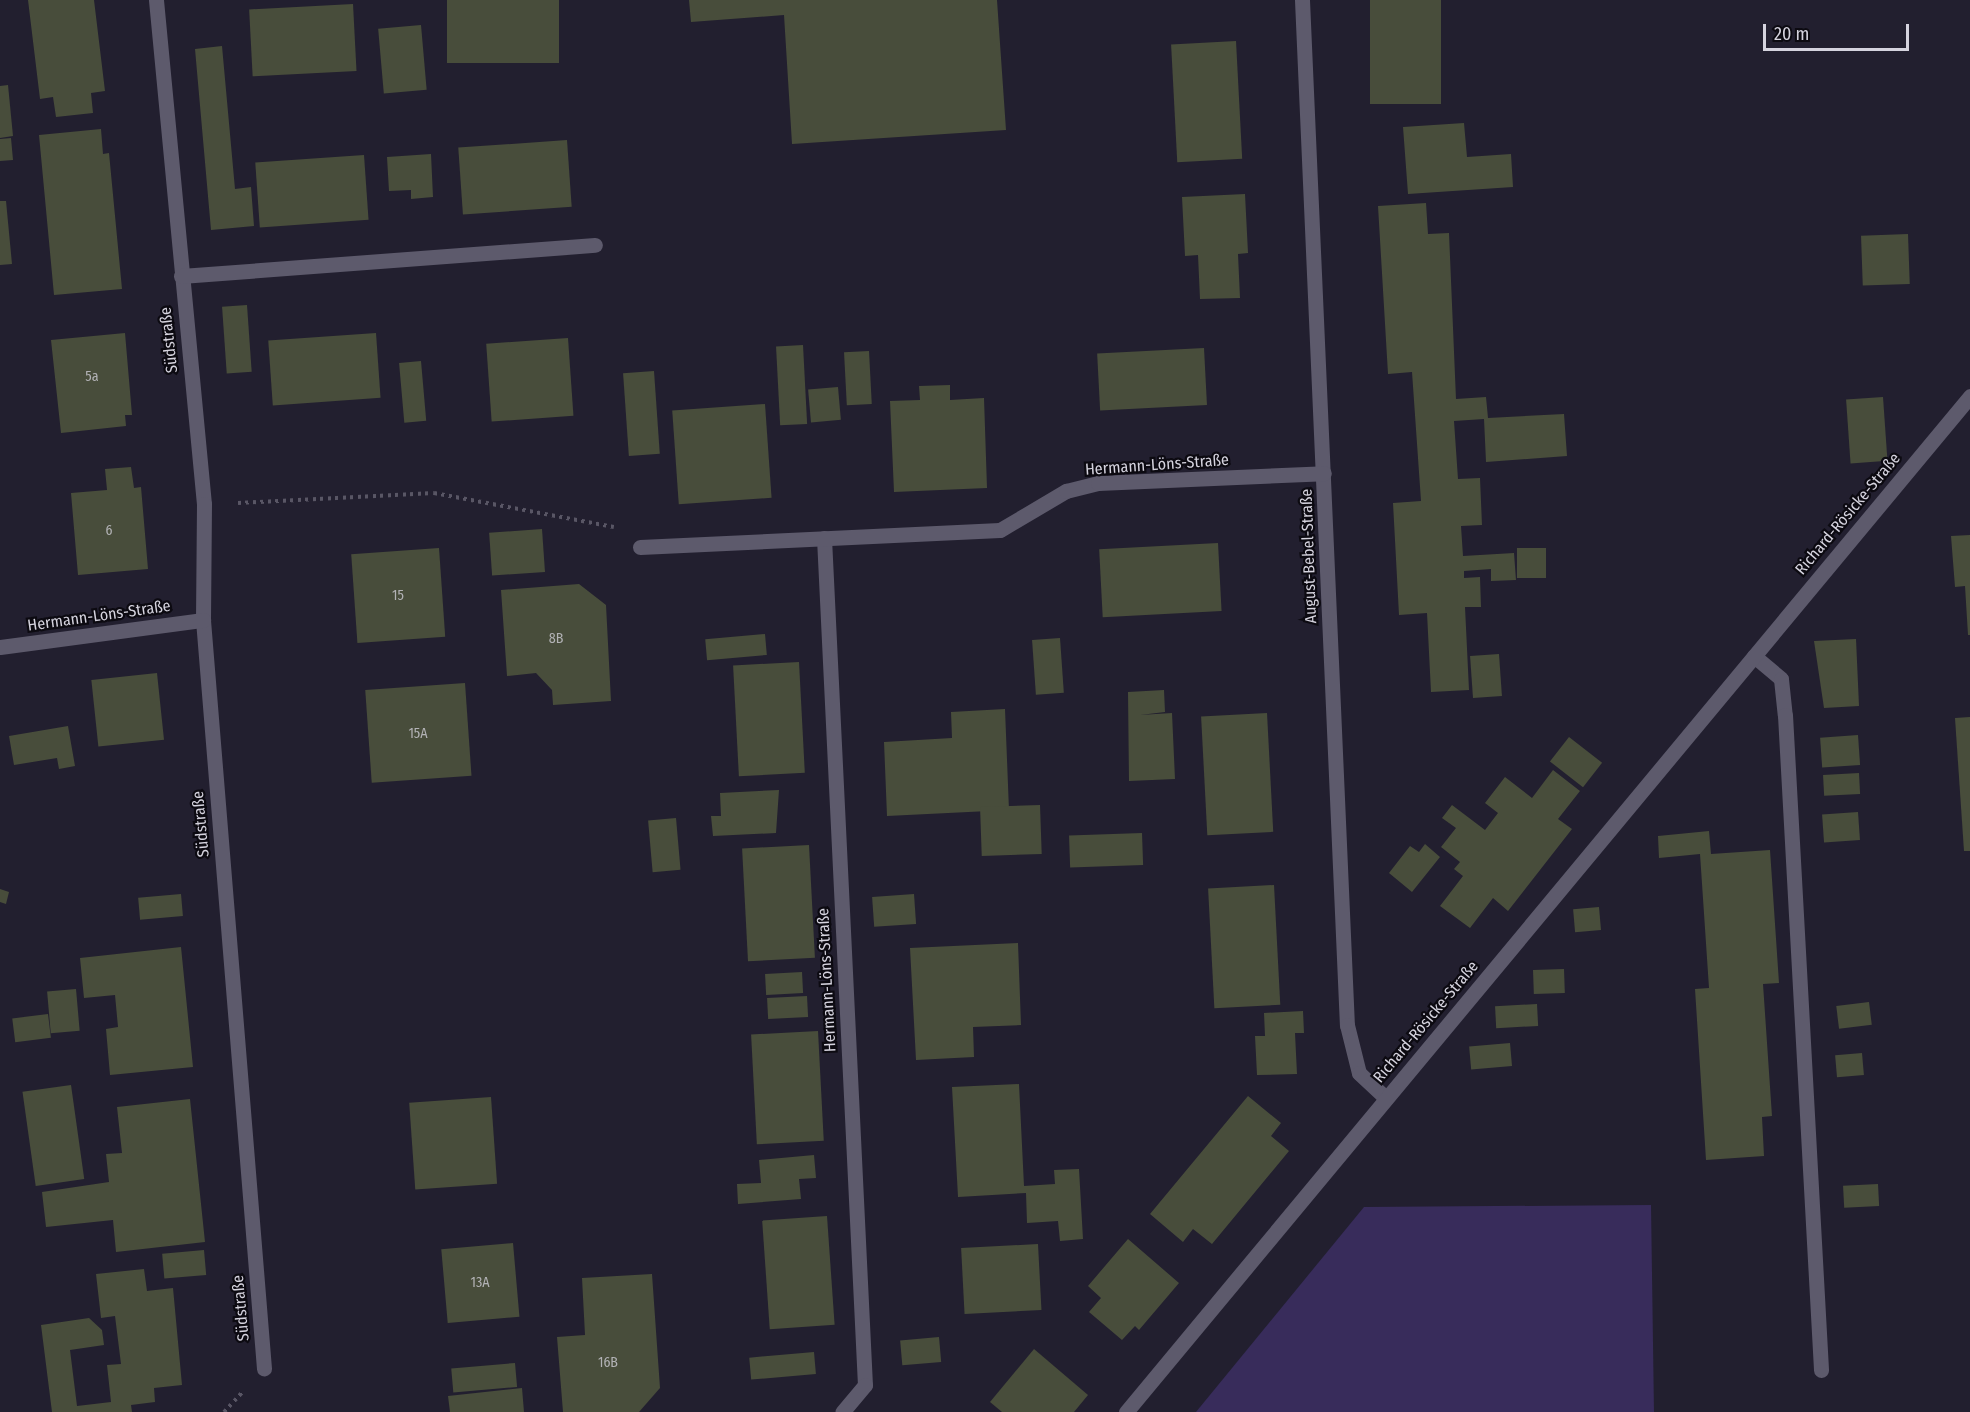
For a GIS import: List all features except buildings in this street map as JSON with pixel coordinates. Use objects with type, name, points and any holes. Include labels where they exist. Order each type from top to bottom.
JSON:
[{"type":"street","name":"Südstraße","points":[[156,0],[204,504],[203,620],[264,1369]]},
{"type":"street","name":"August-Bebel-Straße","points":[[1302,0],[1347,1025],[1359,1073],[1386,1098]]},
{"type":"street","points":[[181,276],[595,245]]},
{"type":"street","name":"Richard-Rösicke-Straße","points":[[1126,1412],[1970,396]]},
{"type":"street","name":"Hermann-Löns-Straße","points":[[639,547],[1000,530],[1066,491],[1098,483],[1324,473]]},
{"type":"street","name":"Hermann-Löns-Straße","points":[[824,538],[865,1385],[842,1412]]},
{"type":"street","name":"Hermann-Löns-Straße","points":[[0,647],[203,620]]},
{"type":"street","points":[[1754,656],[1780,679],[1785,714],[1821,1370]]},
{"type":"path","points":[[204,504],[434,493],[613,526],[639,547]]},
{"type":"shaded area","points":[[1651,1205],[1654,1412],[1196,1412],[1364,1207]]}]
